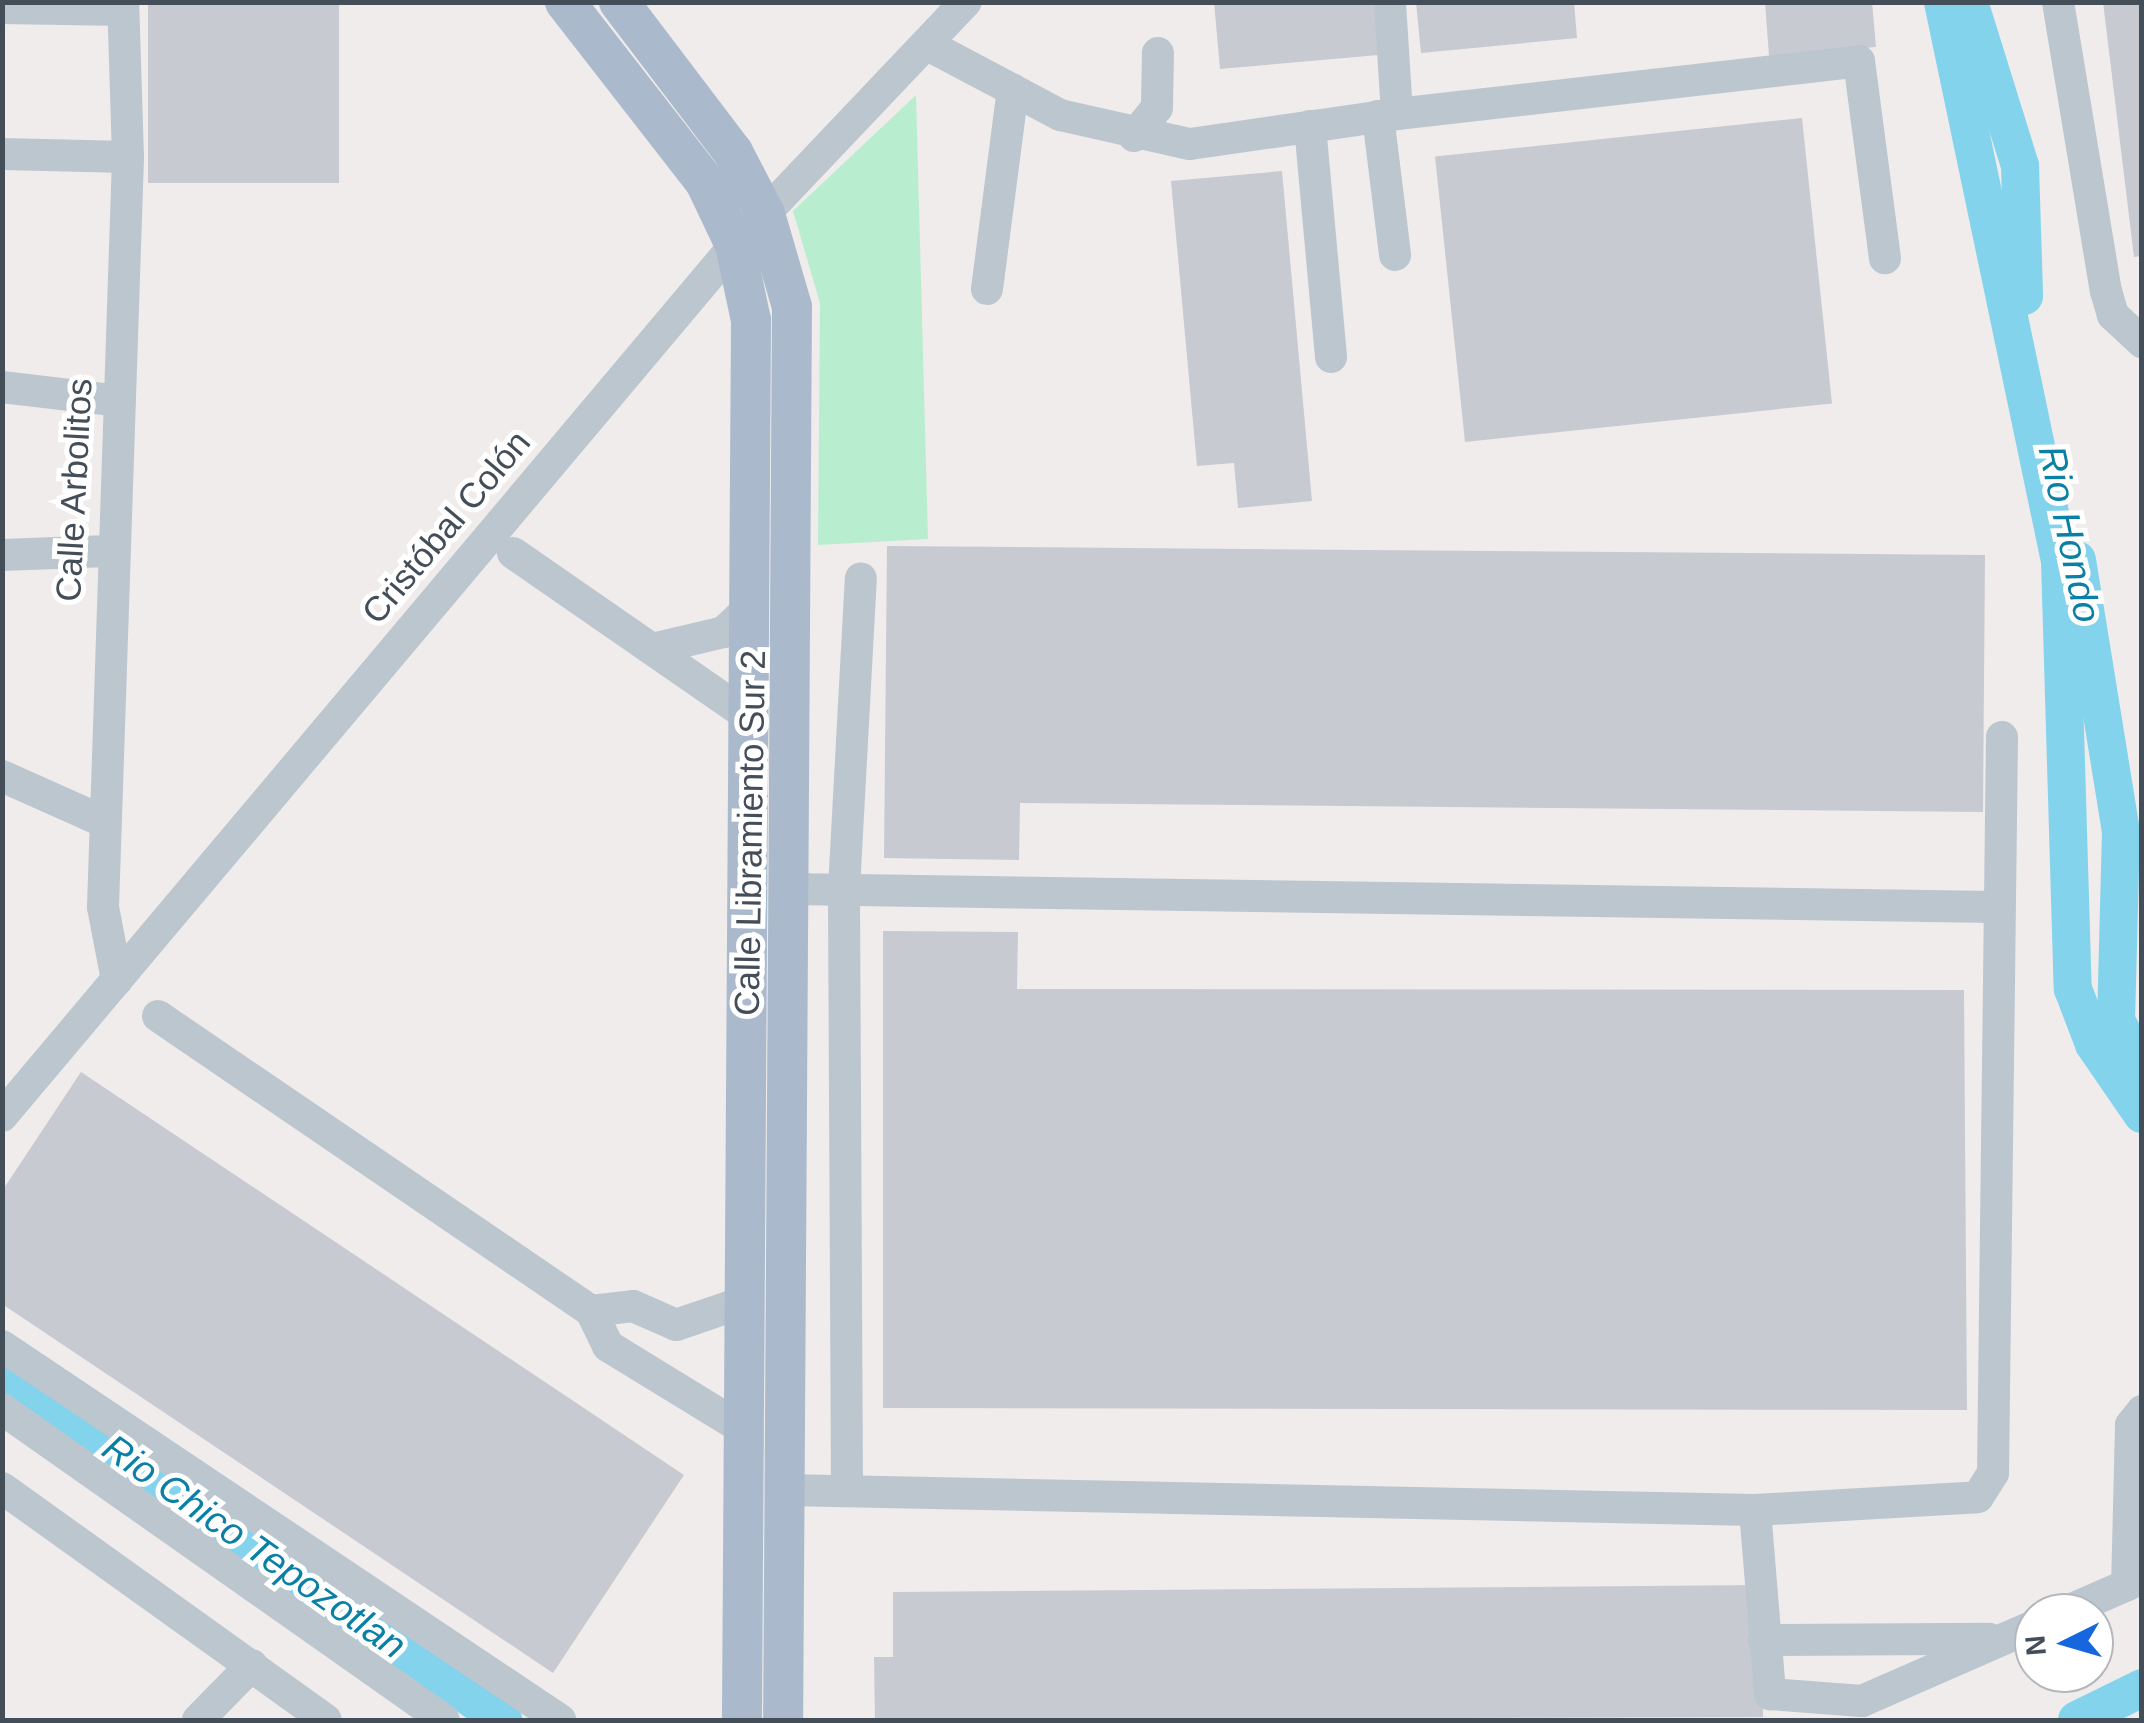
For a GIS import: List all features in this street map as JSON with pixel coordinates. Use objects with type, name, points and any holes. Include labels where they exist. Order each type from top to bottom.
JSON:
[{"type":"main road","name":"Calle Libramiento Sur 2","points":[[565,2],[705,182],[734,245],[753,349],[742,1720]]},
{"type":"main road","name":"Calle Libramiento Sur 2","points":[[619,2],[733,152],[765,214],[792,306],[783,1720]]},
{"type":"main road","points":[[753,526],[793,525]]},
{"type":"main road","points":[[750,888],[790,889]]},
{"type":"main road","points":[[744,1430],[785,1431]]},
{"type":"main road","points":[[744,1490],[785,1490]]},
{"type":"street","name":"Cristóbal Colón","points":[[2,1116],[734,245],[966,2]]},
{"type":"street","points":[[1390,2],[1387,115],[1395,255]]},
{"type":"street","points":[[2058,2],[2106,291],[2113,315],[2142,342]]},
{"type":"street","points":[[2,8],[122,6]]},
{"type":"street","name":"Calle Arbolitos","points":[[117,980],[105,948],[105,822],[109,552],[128,157],[122,6]]},
{"type":"street","points":[[926,44],[1013,90],[1134,136],[1190,144],[1387,115],[1859,61],[1885,258]]},
{"type":"street","points":[[1134,136],[1157,108],[1158,54]]},
{"type":"street","points":[[986,289],[1013,90]]},
{"type":"street","points":[[1310,126],[1332,357]]},
{"type":"street","points":[[2,154],[128,157]]},
{"type":"street","points":[[2,388],[119,401]]},
{"type":"street","points":[[2,555],[109,552]]},
{"type":"street","points":[[513,554],[751,718]]},
{"type":"street","points":[[847,1490],[844,889],[861,578]]},
{"type":"street","points":[[652,648],[724,632],[752,605]]},
{"type":"street","points":[[785,1490],[1755,1510],[1964,1500],[1988,1486],[1994,907],[2002,737]]},
{"type":"street","points":[[2,776],[105,822]]},
{"type":"street","points":[[790,889],[1994,907]]},
{"type":"street","points":[[158,1016],[591,1311],[608,1346],[744,1430]]},
{"type":"street","points":[[591,1311],[633,1306],[676,1325],[746,1301]]},
{"type":"street","points":[[2,1346],[560,1720]]},
{"type":"street","points":[[2,1409],[444,1720]]},
{"type":"street","points":[[2107,1593],[2134,1581],[2131,1425],[2142,1411]]},
{"type":"street","points":[[2,1488],[326,1720]]},
{"type":"street","points":[[1755,1510],[1770,1694],[1862,1701],[2014,1634]]},
{"type":"street","points":[[1764,1640],[2003,1639]]},
{"type":"street","points":[[198,1720],[252,1665]]},
{"type":"green space","points":[[916,95],[928,539],[818,545],[820,303],[793,211]]},
{"type":"building","points":[[148,2],[339,2],[339,183],[148,183]]},
{"type":"building","points":[[1214,2],[1374,2],[1379,55],[1220,69]]},
{"type":"building","points":[[1416,2],[1574,2],[1577,38],[1421,53]]},
{"type":"building","points":[[1765,2],[1872,2],[1876,47],[1769,56]]},
{"type":"building","points":[[2103,2],[2142,2],[2142,256],[2134,257]]},
{"type":"building","points":[[1802,118],[1832,403],[1465,442],[1435,157]]},
{"type":"building","points":[[1282,171],[1312,501],[1238,508],[1234,463],[1197,466],[1171,181]]},
{"type":"building","points":[[887,546],[1985,555],[1983,812],[1020,803],[1019,860],[884,858]]},
{"type":"building","points":[[883,931],[1018,932],[1017,989],[1964,990],[1967,1410],[883,1408]]},
{"type":"building","points":[[81,1072],[684,1475],[553,1673],[2,1304],[2,1191]]},
{"type":"building","points":[[1762,1585],[1763,1717],[875,1720],[874,1657],[893,1657],[893,1592]]},
{"type":"waterway","points":[[1943,2],[2060,561],[2073,989],[2094,1044],[2142,1114]]},
{"type":"waterway","name":"Rio Hondo","points":[[1969,2],[2020,166],[2024,296]]},
{"type":"waterway","name":"Rio Hondo","points":[[2077,560],[2121,831],[2116,1021],[2142,1067]]},
{"type":"waterway","name":"Rio Chico Tepozotlan","points":[[2,1376],[503,1720]]},
{"type":"waterway","name":"Rio Hondo","points":[[2077,1720],[2142,1688]]}]
